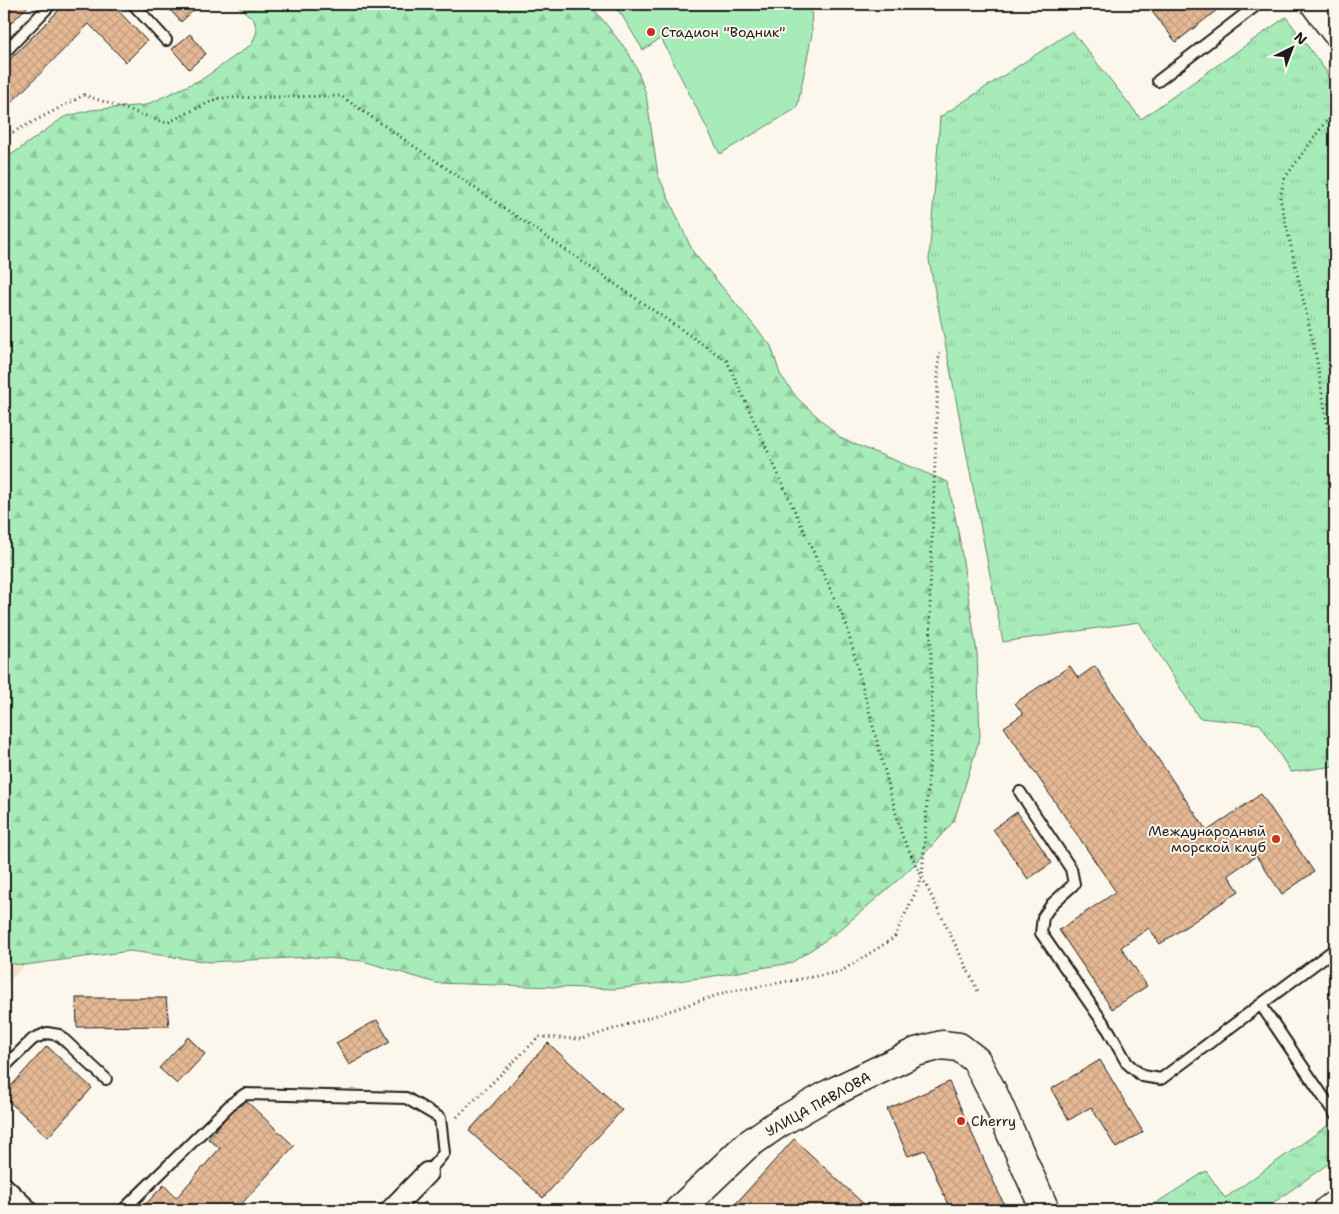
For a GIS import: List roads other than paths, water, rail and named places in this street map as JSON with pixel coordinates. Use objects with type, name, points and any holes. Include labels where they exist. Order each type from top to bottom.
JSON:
[{"type":"street","points":[[1315,4],[1335,31]]},
{"type":"street","name":"УЛИЦА ПАВЛОВА","points":[[679,1210],[746,1146],[779,1123],[831,1093],[916,1052],[942,1045],[959,1047],[976,1060],[994,1095],[1045,1210]]},
{"type":"street","points":[[391,1210],[427,1173]]},
{"type":"street","points":[[5,1193],[28,1210]]},
{"type":"street","points":[[1328,1210],[1335,1205]]},
{"type":"lane","points":[[4,53],[51,4]]},
{"type":"lane","points":[[133,4],[166,40]]},
{"type":"lane","points":[[1158,81],[1258,4]]},
{"type":"lane","points":[[1020,792],[1071,870],[1074,884],[1052,904],[1043,918],[1041,933],[1128,1063],[1142,1076],[1161,1079],[1335,949]]},
{"type":"lane","points":[[1261,1005],[1335,1114]]},
{"type":"lane","points":[[4,1067],[33,1038],[47,1033],[59,1035],[106,1079]]},
{"type":"lane","points":[[123,1210],[231,1104],[245,1094],[406,1098],[440,1118],[444,1153],[427,1173]]},
{"type":"place","name":"Стадион \"Водник\"","points":[[651,32]]},
{"type":"place","name":"Международный морской клуб","points":[[1276,839]]},
{"type":"place","name":"Cherry","points":[[961,1121]]}]
